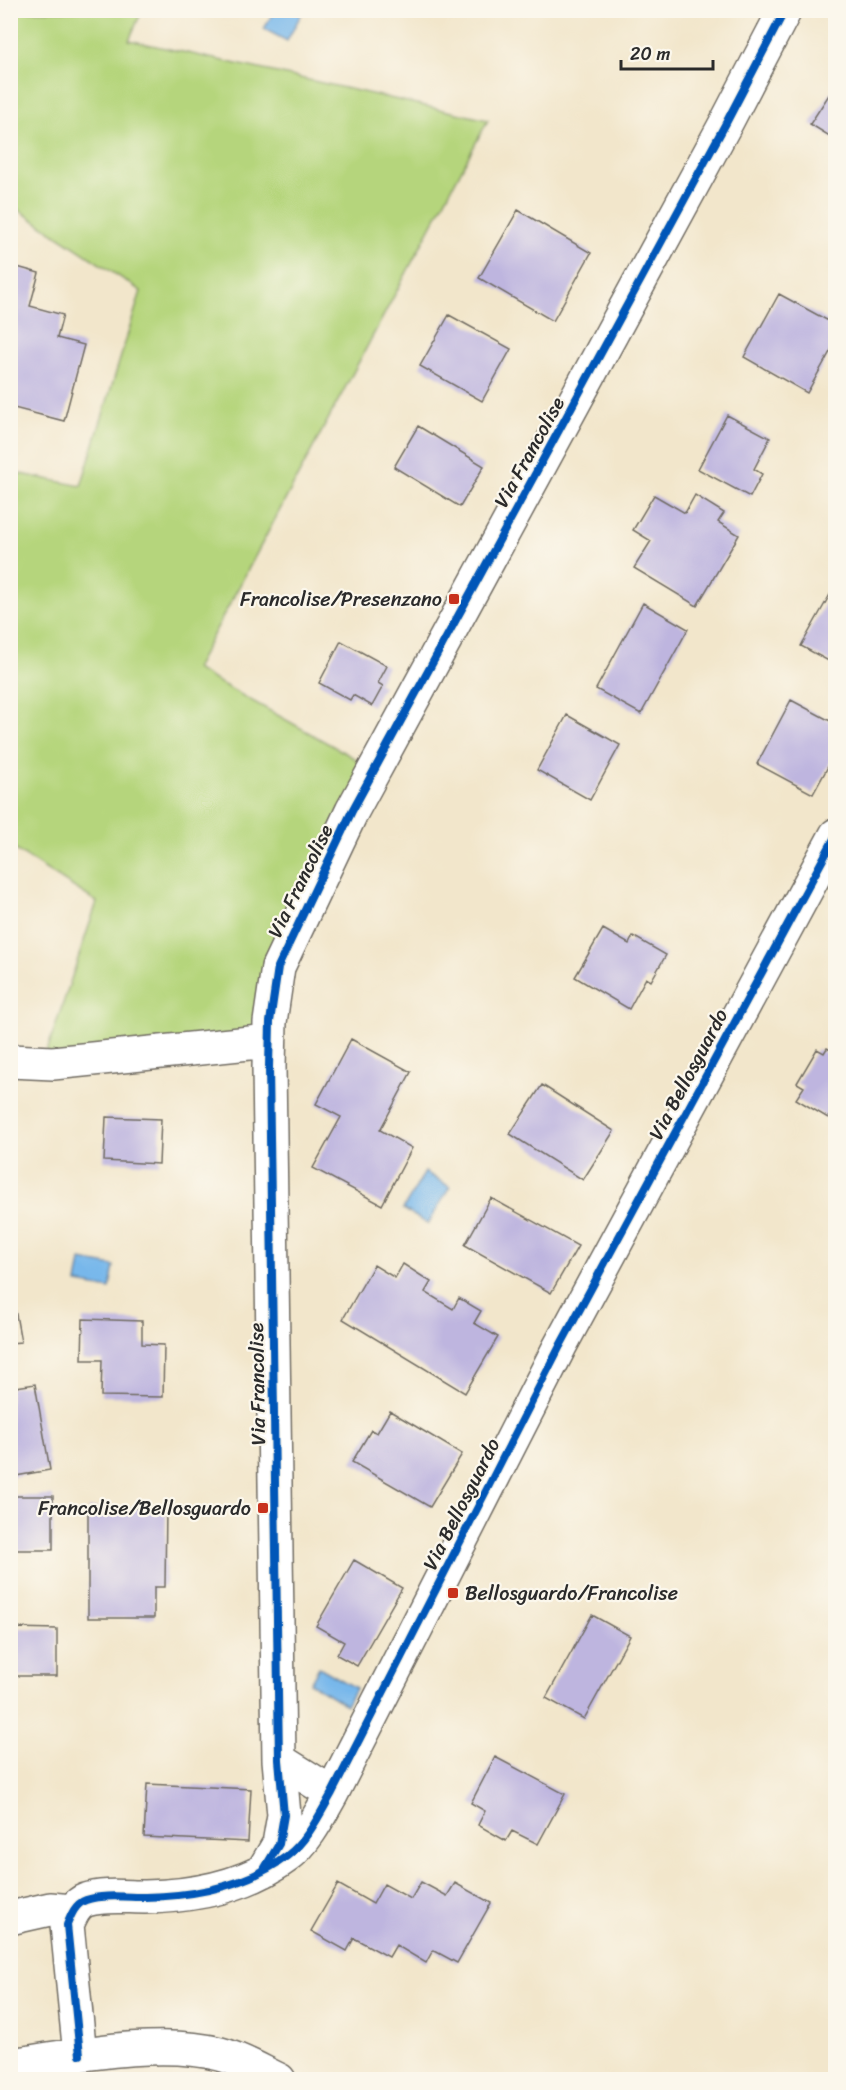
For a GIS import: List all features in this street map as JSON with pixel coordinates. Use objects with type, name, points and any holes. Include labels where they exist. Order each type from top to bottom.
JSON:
[{"type":"street","name":"Via Francolise","points":[[263,1871],[279,1844],[284,1815],[279,1760],[269,1041],[272,998],[278,967],[352,810],[726,123],[785,10]]},
{"type":"street","name":"Via Bellosguardo","points":[[72,1911],[83,1901],[95,1898],[149,1897],[202,1891],[235,1883],[263,1871],[289,1855],[310,1829],[332,1793],[560,1346],[836,835]]},
{"type":"street","points":[[10,1061],[53,1063],[269,1041]]},
{"type":"street","points":[[279,1760],[332,1793]]},
{"type":"street","points":[[10,1918],[50,1909],[72,1911],[67,1924],[68,1949],[80,2055]]},
{"type":"street","points":[[10,2065],[80,2055],[171,2047],[221,2054],[243,2071],[279,2079]]},
{"type":"green space","points":[[10,11],[142,11],[129,40],[488,120],[195,669],[374,769],[278,967],[269,1041],[43,1063],[97,902],[11,847],[11,472],[81,486],[141,291],[11,205]]},
{"type":"water","points":[[274,11],[303,11],[287,41],[264,29]]},
{"type":"water","points":[[425,1172],[450,1187],[428,1224],[403,1209]]},
{"type":"water","points":[[81,1260],[114,1266],[110,1289],[77,1283]]},
{"type":"water","points":[[319,1667],[356,1688],[346,1705],[310,1683]]},
{"type":"building","points":[[836,84],[836,140],[810,124]]},
{"type":"building","points":[[518,210],[591,253],[553,321],[479,278]]},
{"type":"building","points":[[10,265],[39,273],[30,306],[63,315],[57,338],[84,345],[64,421],[10,407]]},
{"type":"building","points":[[779,294],[836,325],[836,341],[807,393],[744,357]]},
{"type":"building","points":[[449,315],[511,349],[482,401],[420,366]]},
{"type":"building","points":[[727,415],[770,438],[754,469],[762,474],[750,497],[698,469]]},
{"type":"building","points":[[418,426],[484,466],[460,507],[394,467]]},
{"type":"building","points":[[654,495],[685,513],[695,495],[724,513],[718,522],[739,535],[697,606],[634,568],[651,541],[633,530]]},
{"type":"building","points":[[836,584],[836,665],[801,646]]},
{"type":"building","points":[[643,603],[688,629],[641,714],[596,689]]},
{"type":"building","points":[[341,641],[387,666],[378,683],[383,686],[372,706],[353,695],[350,700],[319,683]]},
{"type":"building","points":[[791,700],[836,724],[836,752],[813,794],[757,764]]},
{"type":"building","points":[[567,715],[620,745],[590,800],[537,770]]},
{"type":"building","points":[[603,929],[629,944],[633,936],[666,955],[651,981],[646,978],[629,1009],[575,977]]},
{"type":"building","points":[[351,1039],[411,1072],[380,1130],[412,1148],[382,1205],[313,1168],[341,1117],[316,1104]]},
{"type":"building","points":[[827,1048],[836,1053],[836,1106],[828,1118],[796,1099],[804,1087],[797,1083],[817,1049],[824,1053]]},
{"type":"building","points":[[542,1085],[614,1131],[583,1180],[510,1134]]},
{"type":"building","points":[[106,1117],[161,1119],[159,1164],[104,1161]]},
{"type":"building","points":[[491,1198],[578,1246],[551,1293],[465,1245]]},
{"type":"building","points":[[403,1264],[431,1282],[425,1292],[453,1309],[459,1298],[481,1311],[474,1323],[498,1337],[465,1393],[343,1319],[374,1265],[395,1278]]},
{"type":"building","points":[[10,1281],[21,1342],[10,1343]]},
{"type":"building","points":[[83,1319],[142,1321],[142,1344],[164,1345],[163,1397],[101,1396],[102,1360],[82,1360]]},
{"type":"building","points":[[35,1384],[50,1470],[10,1477],[10,1388]]},
{"type":"building","points":[[390,1411],[462,1454],[430,1507],[352,1462],[371,1430],[377,1433]]},
{"type":"building","points":[[12,1496],[53,1496],[53,1550],[12,1550]]},
{"type":"building","points":[[88,1508],[166,1508],[165,1587],[154,1587],[154,1618],[88,1618]]},
{"type":"building","points":[[354,1560],[402,1588],[357,1666],[337,1655],[344,1642],[316,1626]]},
{"type":"building","points":[[592,1615],[630,1636],[584,1719],[546,1698]]},
{"type":"building","points":[[14,1628],[57,1629],[57,1676],[14,1676]]},
{"type":"building","points":[[495,1757],[565,1794],[538,1844],[512,1831],[506,1841],[478,1825],[485,1811],[471,1803]]},
{"type":"building","points":[[147,1784],[251,1789],[248,1842],[144,1837]]},
{"type":"building","points":[[421,1882],[447,1896],[455,1883],[491,1903],[457,1963],[433,1950],[426,1963],[396,1945],[389,1957],[354,1938],[347,1951],[311,1931],[338,1884],[373,1904],[384,1884],[411,1899]]},
{"type":"cycle path","points":[[263,1871],[279,1844],[284,1815],[279,1760],[269,1067],[270,1022],[278,967],[352,811],[726,123],[785,10]]},
{"type":"cycle path","points":[[80,2055],[67,1925],[74,1910],[82,1902],[93,1898],[164,1896],[201,1891],[237,1882],[255,1875],[287,1856],[307,1835],[332,1793],[560,1346],[836,835]]},
{"type":"place","name":"Francolise/Presenzano","points":[[454,599]]},
{"type":"place","name":"Francolise/Bellosguardo","points":[[263,1508]]},
{"type":"place","name":"Bellosguardo/Francolise","points":[[453,1593]]}]
